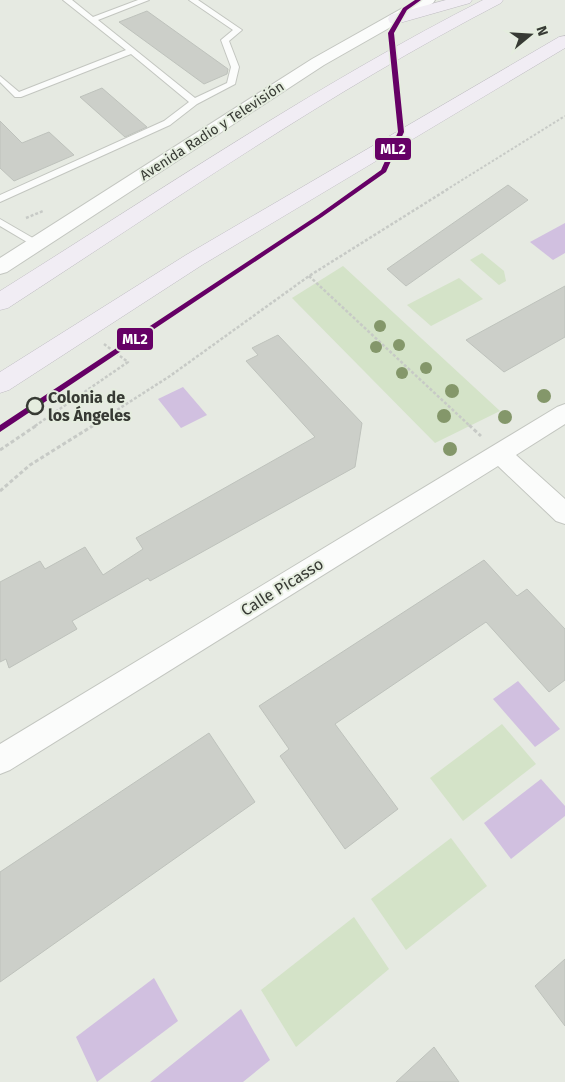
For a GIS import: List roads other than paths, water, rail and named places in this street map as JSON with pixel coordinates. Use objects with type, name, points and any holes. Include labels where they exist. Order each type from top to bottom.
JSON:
[{"type":"highway","points":[[396,19],[464,0]]},
{"type":"highway","points":[[0,302],[337,88],[427,35],[494,0]]},
{"type":"highway","points":[[0,384],[194,260],[565,41]]},
{"type":"street","name":"Avenida Radio y Televisión","points":[[0,267],[318,62],[428,0]]},
{"type":"street","name":"Calle Picasso","points":[[0,760],[565,414]]},
{"type":"street","points":[[500,454],[565,514]]},
{"type":"lane","points":[[67,0],[194,102]]},
{"type":"lane","points":[[92,20],[144,0]]},
{"type":"lane","points":[[0,199],[167,123],[194,102],[231,84],[235,67],[226,40],[238,30],[193,0]]},
{"type":"lane","points":[[0,78],[18,95],[132,51]]},
{"type":"lane","points":[[0,222],[35,243]]},
{"type":"place","name":"Colonia de los Ángeles","points":[[35,406]]}]
